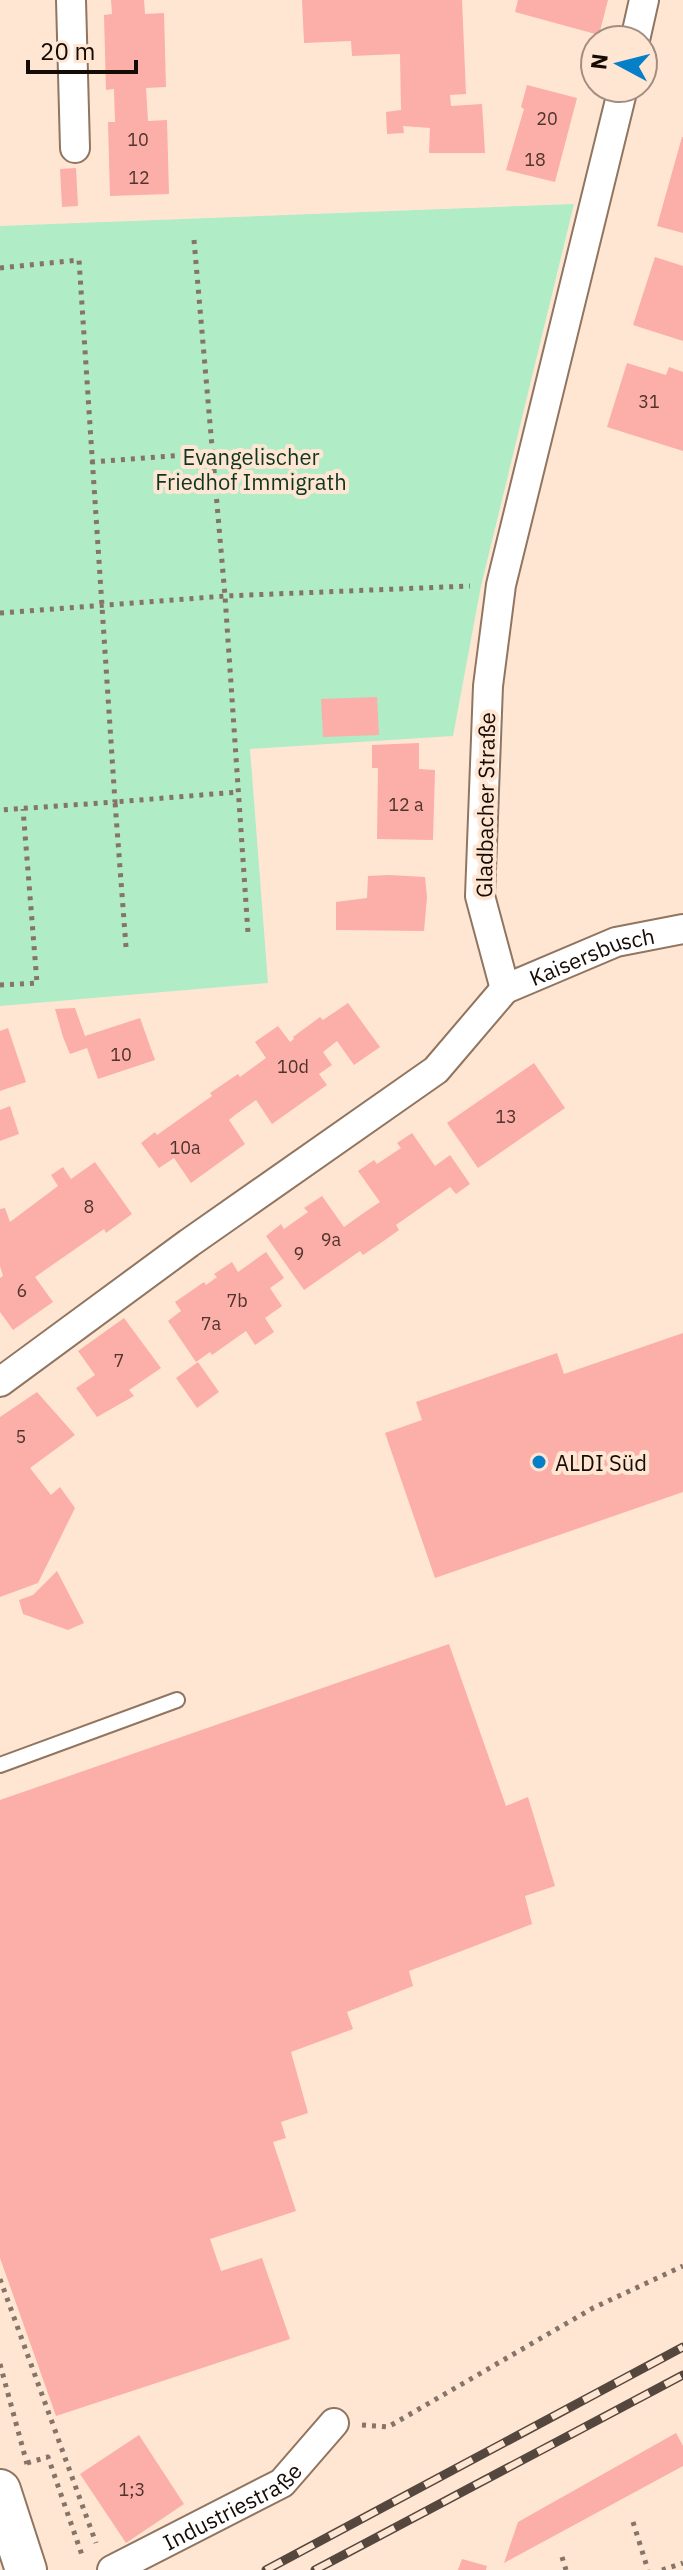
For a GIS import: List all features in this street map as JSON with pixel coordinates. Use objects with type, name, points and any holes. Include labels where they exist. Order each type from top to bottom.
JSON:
[{"type":"main road","points":[[14,2476],[26,2570]]},
{"type":"street","points":[[71,0],[75,148]]},
{"type":"street","points":[[639,24],[644,0]]},
{"type":"street","name":"Gladbacher Straße","points":[[505,989],[480,896],[488,686],[501,585],[619,104]]},
{"type":"street","name":"Kaisersbusch","points":[[505,989],[616,942],[683,929]]},
{"type":"street","points":[[0,1382],[189,1243],[436,1070],[505,989]]},
{"type":"street","name":"Industriestraße","points":[[107,2563],[282,2483],[334,2423]]},
{"type":"lane","points":[[0,1765],[177,1700]]},
{"type":"path","points":[[194,240],[225,596],[248,933]]},
{"type":"path","points":[[0,268],[79,260],[100,607],[126,947]]},
{"type":"path","points":[[91,462],[213,453]]},
{"type":"path","points":[[0,613],[225,596],[501,585]]},
{"type":"path","points":[[0,810],[238,792]]},
{"type":"path","points":[[0,985],[37,983],[23,808]]},
{"type":"path","points":[[334,2423],[388,2427],[593,2308],[683,2266]]},
{"type":"path","points":[[0,2279],[107,2563]]},
{"type":"path","points":[[14,2476],[48,2457],[87,2570]]},
{"type":"path","points":[[633,2522],[648,2570]]},
{"type":"path","points":[[562,2557],[566,2570]]},
{"type":"path","points":[[663,2570],[683,2563]]},
{"type":"green space","name":"Evangelischer Friedhof Immigrath","points":[[574,204],[481,586],[453,736],[250,749],[268,983],[0,1006],[0,226]]},
{"type":"building","points":[[111,0],[144,0],[145,14],[164,13],[166,87],[146,88],[148,121],[167,120],[169,194],[110,196],[108,122],[115,122],[114,89],[106,90],[104,15],[112,14]]},
{"type":"building","points":[[302,0],[462,0],[466,94],[450,95],[451,106],[482,104],[485,153],[429,153],[430,128],[403,126],[404,133],[387,134],[386,112],[401,110],[400,54],[352,56],[351,41],[304,43]]},
{"type":"building","points":[[518,0],[608,0],[602,24],[579,24],[579,30],[515,12]]},
{"type":"building","points":[[527,85],[577,98],[555,182],[506,170],[524,109],[521,107]]},
{"type":"building","points":[[683,137],[683,233],[657,226]]},
{"type":"building","points":[[76,168],[78,206],[62,207],[60,169]]},
{"type":"building","points":[[655,257],[683,266],[683,341],[633,325]]},
{"type":"building","points":[[627,363],[666,375],[669,367],[683,372],[683,451],[607,427]]},
{"type":"building","points":[[377,697],[379,735],[323,737],[321,699]]},
{"type":"building","points":[[419,743],[419,769],[435,770],[433,840],[377,839],[378,768],[372,768],[372,745]]},
{"type":"building","points":[[368,876],[425,877],[424,931],[336,930],[336,902],[367,898]]},
{"type":"building","points":[[348,1003],[380,1047],[354,1065],[337,1041],[323,1052],[332,1065],[319,1074],[327,1085],[272,1124],[256,1100],[235,1115],[229,1120],[245,1144],[191,1183],[174,1158],[159,1168],[141,1143],[212,1096],[210,1093],[266,1058],[255,1042],[278,1026],[290,1042],[320,1017],[323,1020]]},
{"type":"building","points":[[75,1008],[85,1036],[140,1018],[155,1060],[98,1079],[87,1048],[70,1054],[63,1037],[55,1009]]},
{"type":"building","points":[[8,1028],[26,1082],[0,1091],[0,1031]]},
{"type":"building","points":[[534,1063],[565,1108],[478,1168],[447,1123]]},
{"type":"building","points":[[10,1106],[19,1134],[0,1141],[0,1110]]},
{"type":"building","points":[[412,1133],[435,1166],[450,1155],[470,1184],[456,1194],[450,1187],[396,1225],[399,1230],[385,1240],[363,1255],[360,1251],[304,1290],[266,1236],[281,1224],[284,1229],[308,1212],[304,1208],[322,1196],[344,1227],[380,1202],[358,1171],[374,1160],[377,1164],[401,1148],[397,1143]]},
{"type":"building","points":[[95,1162],[132,1214],[106,1233],[104,1229],[35,1277],[53,1302],[13,1330],[0,1312],[0,1278],[3,1276],[0,1266],[0,1209],[5,1208],[10,1222],[58,1186],[51,1175],[63,1167],[71,1179]]},
{"type":"building","points":[[266,1252],[284,1278],[270,1288],[282,1306],[265,1318],[274,1332],[255,1345],[246,1331],[212,1355],[210,1352],[196,1362],[168,1321],[181,1311],[175,1302],[204,1282],[206,1285],[217,1277],[214,1274],[232,1262],[238,1272]]},
{"type":"building","points":[[124,1318],[161,1368],[129,1390],[134,1396],[97,1417],[76,1388],[95,1375],[78,1351]]},
{"type":"building","name":"ALDI Süd","points":[[683,1333],[683,1492],[435,1578],[385,1433],[422,1420],[416,1402],[557,1353],[564,1374]]},
{"type":"building","points":[[198,1362],[219,1392],[197,1408],[176,1378]]},
{"type":"building","points":[[37,1392],[75,1435],[30,1468],[51,1495],[60,1487],[75,1508],[38,1583],[0,1597],[0,1417]]},
{"type":"building","points":[[57,1571],[84,1623],[68,1630],[23,1614],[19,1600],[33,1595]]},
{"type":"building","points":[[449,1644],[506,1806],[528,1797],[555,1886],[525,1896],[532,1924],[409,1971],[413,1986],[347,2012],[353,2029],[291,2052],[308,2113],[281,2122],[286,2138],[273,2142],[296,2211],[210,2239],[221,2271],[262,2258],[290,2339],[56,2416],[0,2258],[0,1800]]},
{"type":"building","points":[[676,2433],[683,2446],[683,2466],[504,2563],[518,2522]]},
{"type":"building","points":[[139,2435],[184,2504],[126,2543],[80,2474]]},
{"type":"building","points":[[462,2559],[487,2566],[486,2570],[458,2570]]},
{"type":"railway","points":[[266,2570],[683,2347]]},
{"type":"railway","points":[[315,2570],[683,2375]]},
{"type":"place","name":"ALDI Süd","points":[[539,1462]]}]
